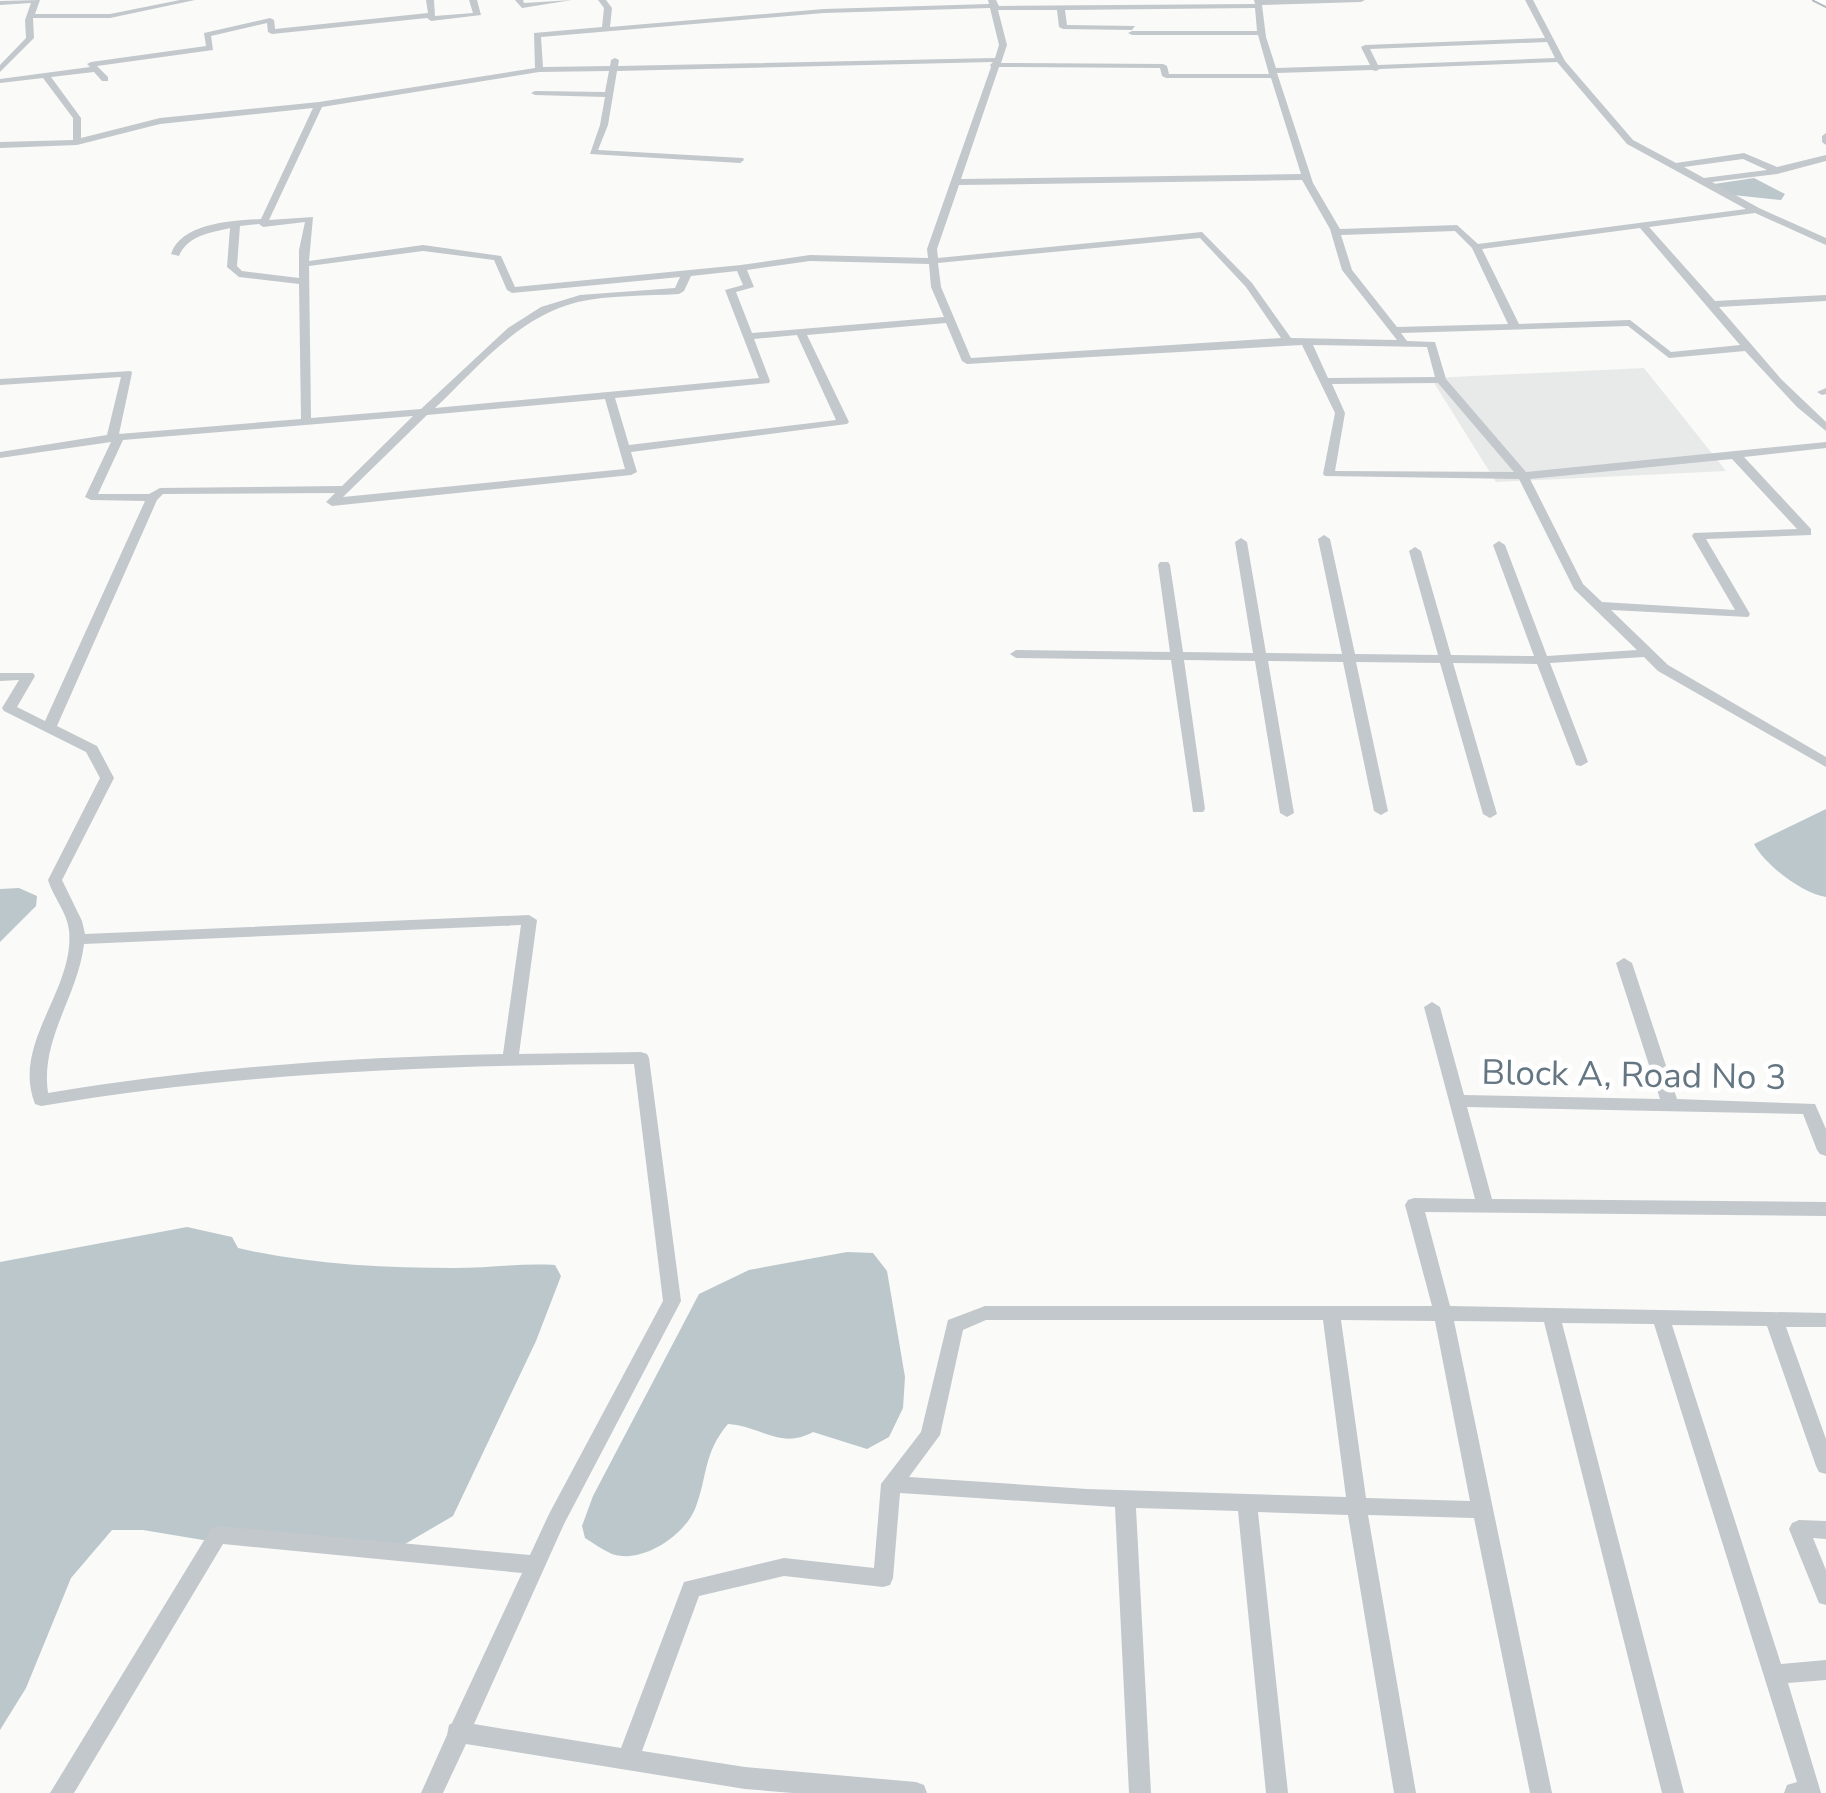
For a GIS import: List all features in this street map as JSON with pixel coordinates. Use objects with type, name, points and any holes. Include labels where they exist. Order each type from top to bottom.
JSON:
[{"type":"main road","points":[[1819,0],[1826,3]]},
{"type":"street","points":[[0,3],[36,0],[30,16],[30,38],[0,70]]},
{"type":"street","points":[[122,0],[123,15]]},
{"type":"street","points":[[30,16],[123,15],[191,0]]},
{"type":"street","points":[[430,0],[431,19],[477,14],[473,0]]},
{"type":"street","points":[[519,0],[522,6],[568,0]]},
{"type":"street","points":[[602,0],[608,8],[606,29]]},
{"type":"street","points":[[539,70],[537,35],[606,29],[824,11],[1361,0]]},
{"type":"street","points":[[1529,0],[1560,60],[1630,142],[1756,210],[1826,242]]},
{"type":"street","points":[[1258,3],[1261,33],[1306,177],[1336,232],[1347,270],[1404,343]]},
{"type":"street","points":[[1130,4],[1135,66]]},
{"type":"street","points":[[994,5],[1003,45],[932,248],[936,287],[967,361],[1288,340],[1432,344],[1441,380],[1523,476],[1578,586],[1647,653],[1728,708],[1826,763]]},
{"type":"street","points":[[1061,8],[1063,28],[1261,33]]},
{"type":"street","points":[[105,79],[92,64],[210,48],[206,34],[270,20],[272,32],[432,15]]},
{"type":"street","points":[[1376,69],[1365,47],[1549,40]]},
{"type":"street","points":[[0,50],[22,50]]},
{"type":"street","points":[[0,147],[77,142],[160,121],[319,105],[615,61],[1163,66],[1166,76],[1560,60]]},
{"type":"street","points":[[615,61],[594,152],[740,160]]},
{"type":"street","points":[[0,81],[96,69]]},
{"type":"street","points":[[46,76],[77,118],[77,142]]},
{"type":"street","points":[[535,93],[609,95]]},
{"type":"street","points":[[306,419],[305,264],[310,219],[263,224],[319,105]]},
{"type":"street","points":[[1674,166],[1744,156],[1777,171]]},
{"type":"street","points":[[1702,181],[1777,171],[1826,158]]},
{"type":"street","points":[[957,182],[1306,177]]},
{"type":"street","points":[[1476,247],[1756,210]]},
{"type":"street","points":[[176,254],[179,245],[196,233],[265,221]]},
{"type":"street","points":[[236,224],[232,266],[239,274],[306,282]]},
{"type":"street","points":[[1644,227],[1716,304],[1746,348],[1786,394],[1826,428]]},
{"type":"street","points":[[1336,232],[1457,228],[1476,247],[1515,326]]},
{"type":"street","points":[[305,264],[422,248],[498,258],[512,290],[810,258],[934,261],[1202,234],[1248,285],[1288,340]]},
{"type":"street","points":[[0,454],[115,437],[610,398],[671,388],[765,381],[730,290],[749,287],[740,268]]},
{"type":"street","points":[[610,398],[631,472],[332,502],[528,318],[580,298],[679,291],[687,273]]},
{"type":"street","points":[[1716,304],[1826,298]]},
{"type":"street","points":[[748,336],[950,320]]},
{"type":"street","points":[[1394,330],[1630,323],[1669,354],[1746,348]]},
{"type":"street","points":[[624,448],[843,422],[801,332]]},
{"type":"street","points":[[1306,342],[1340,412],[1329,474],[1334,478],[1523,476],[1826,445]]},
{"type":"street","points":[[0,382],[128,372],[115,437],[90,497],[152,498]]},
{"type":"street","points":[[1328,381],[1441,380]]},
{"type":"street","points":[[1735,455],[1807,532]]},
{"type":"street","points":[[50,728],[152,498],[160,491],[344,489]]},
{"type":"street","points":[[1598,606],[1744,614],[1698,536],[1826,530]]},
{"type":"street","points":[[1324,539],[1382,811]]},
{"type":"street","points":[[1240,542],[1287,813]]},
{"type":"street","points":[[1498,545],[1581,762]]},
{"type":"street","points":[[1415,551],[1490,814]]},
{"type":"street","points":[[1164,565],[1198,809]]},
{"type":"street","points":[[1016,654],[1542,660],[1647,653]]},
{"type":"street","points":[[0,677],[28,676],[9,708],[92,749],[107,778],[55,880],[59,898],[76,919],[78,939],[72,971],[47,1029],[34,1077],[40,1100],[237,1076],[510,1059],[641,1058],[672,1301],[536,1565],[432,1793]]},
{"type":"street","points":[[78,939],[529,920],[510,1059]]},
{"type":"street","points":[[1624,963],[1671,1106]]},
{"type":"street","points":[[1432,1007],[1485,1205]]},
{"type":"street","name":"Block A, Road No 3","points":[[1458,1102],[1809,1108],[1826,1150]]},
{"type":"street","points":[[1540,1793],[1443,1313],[1414,1206],[1826,1209]]},
{"type":"street","points":[[630,1756],[691,1589],[784,1567],[883,1578],[891,1484],[930,1436],[956,1326],[986,1313],[1443,1313],[1826,1320]]},
{"type":"street","points":[[1331,1313],[1357,1507],[1405,1793]]},
{"type":"street","points":[[1550,1315],[1674,1793]]},
{"type":"street","points":[[1662,1318],[1811,1791],[1795,1793]]},
{"type":"street","points":[[1774,1320],[1826,1466]]},
{"type":"street","points":[[891,1484],[1124,1499],[1482,1510]]},
{"type":"street","points":[[1124,1499],[1140,1793]]},
{"type":"street","points":[[1246,1503],[1276,1793]]},
{"type":"street","points":[[1826,1530],[1799,1530],[1826,1596]]},
{"type":"street","points":[[61,1793],[218,1535],[536,1565]]},
{"type":"street","points":[[1774,1674],[1826,1670]]},
{"type":"street","points":[[457,1732],[630,1756],[745,1778],[916,1793]]},
{"type":"shaded area","points":[[1754,178],[1785,194],[1781,200],[1733,195],[1714,184]]},
{"type":"shaded area","points":[[1644,368],[1726,471],[1496,482],[1431,378]]},
{"type":"shaded area","points":[[1826,809],[1826,897],[1786,877],[1754,844]]},
{"type":"shaded area","points":[[19,888],[37,896],[36,906],[0,942],[0,889]]},
{"type":"shaded area","points":[[187,1227],[232,1237],[238,1248],[291,1258],[400,1267],[555,1265],[561,1276],[536,1341],[453,1516],[405,1544],[215,1542],[143,1530],[112,1530],[71,1578],[26,1688],[0,1730],[0,1262]]},
{"type":"shaded area","points":[[847,1252],[873,1253],[887,1271],[905,1377],[903,1408],[889,1437],[867,1449],[813,1432],[790,1439],[728,1424],[710,1455],[695,1509],[671,1538],[648,1552],[623,1556],[585,1538],[582,1526],[593,1496],[699,1294],[749,1270]]}]
